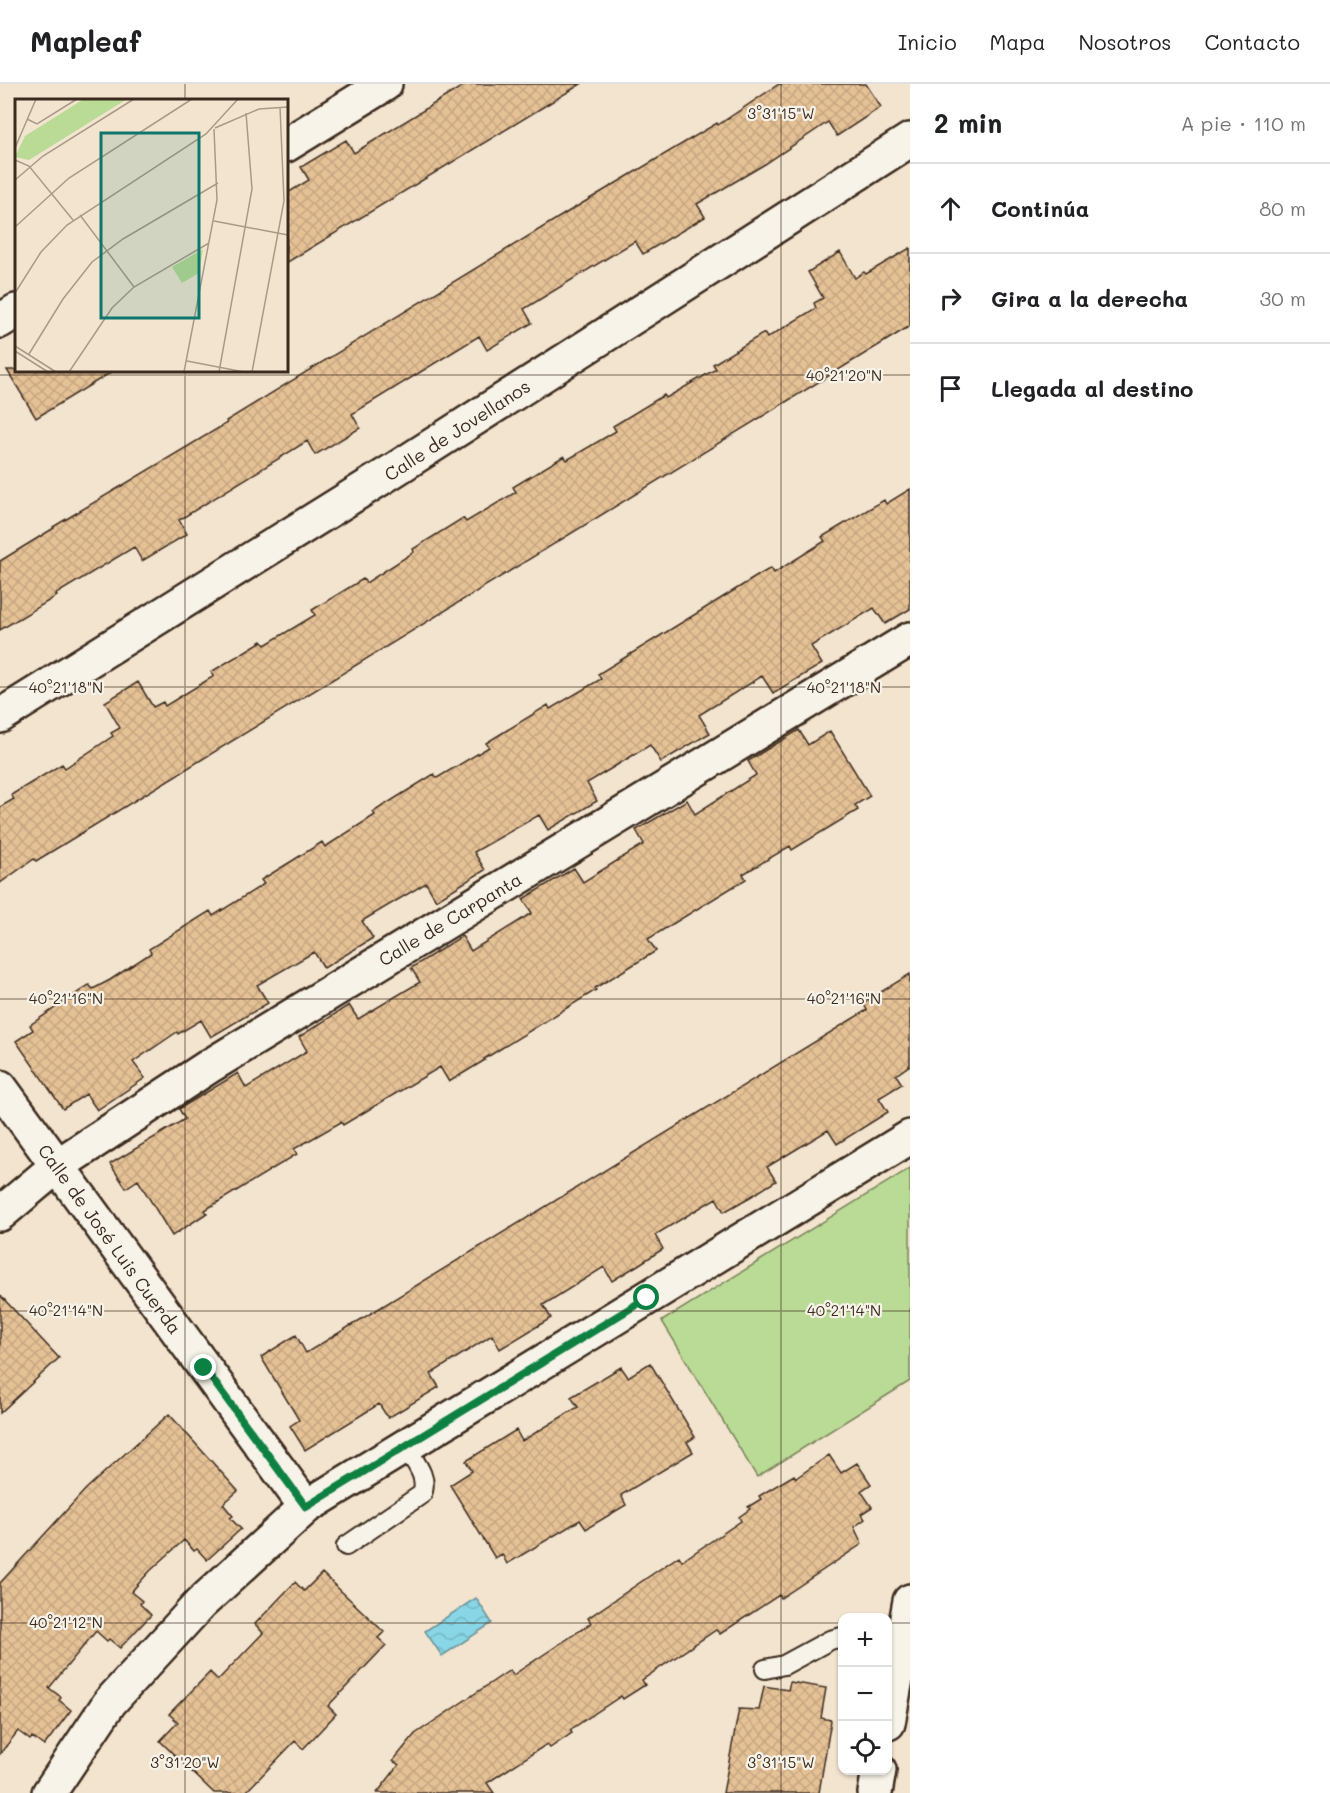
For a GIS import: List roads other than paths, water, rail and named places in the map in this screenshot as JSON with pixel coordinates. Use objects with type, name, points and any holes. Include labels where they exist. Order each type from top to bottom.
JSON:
[{"type":"street","points":[[288,144],[385,84]]},
{"type":"street","name":"Calle de Jovellanos","points":[[0,716],[394,471],[910,140]]},
{"type":"street","points":[[0,321],[15,312]]},
{"type":"street","name":"Calle de Carpanta","points":[[0,1214],[57,1166],[208,1067],[910,639]]},
{"type":"street","name":"Calle de José Luis Cuerda","points":[[0,1087],[306,1507]]},
{"type":"street","points":[[49,1793],[110,1702],[200,1604],[306,1507],[910,1137]]},
{"type":"street","points":[[888,1721],[894,1643],[910,1601]]},
{"type":"street","points":[[875,1793],[878,1775]]},
{"type":"lane","points":[[346,1546],[422,1494],[425,1486],[421,1472],[405,1446]]},
{"type":"lane","points":[[765,1669],[784,1665],[830,1640],[838,1638]]},
{"type":"water","points":[[476,1598],[492,1623],[442,1656],[425,1631]]}]
